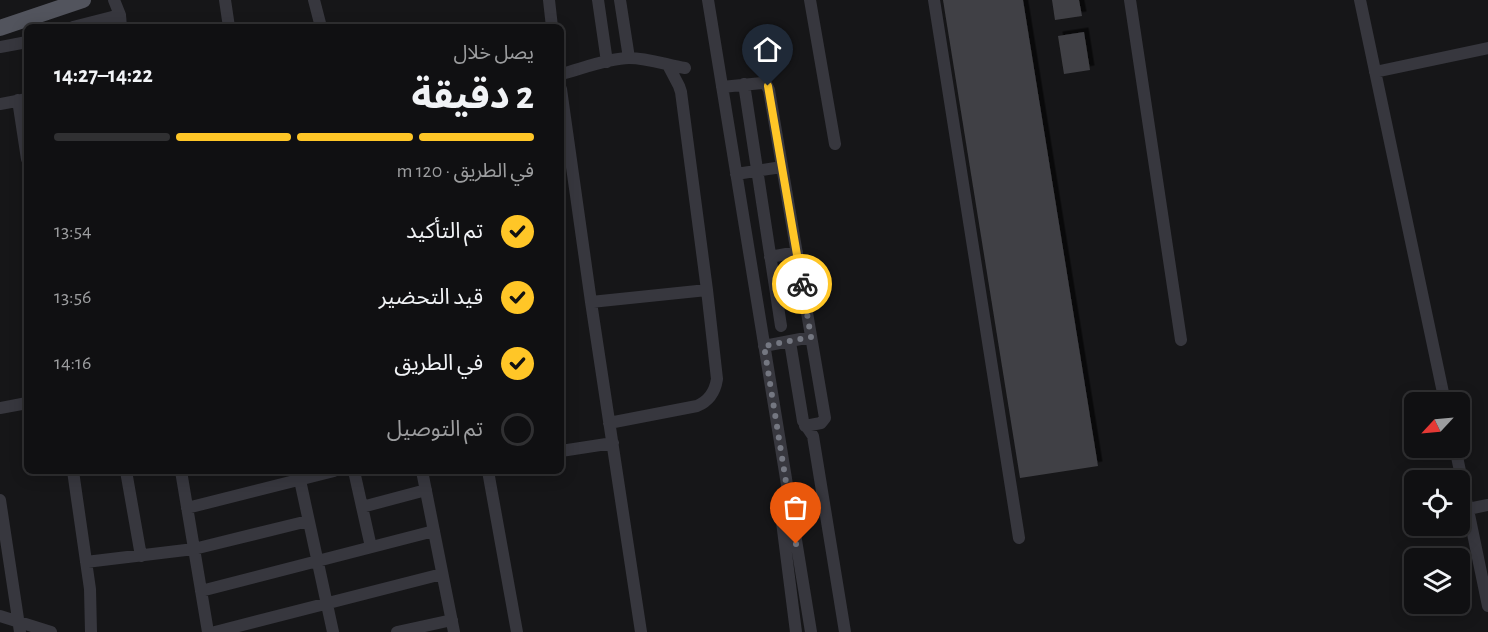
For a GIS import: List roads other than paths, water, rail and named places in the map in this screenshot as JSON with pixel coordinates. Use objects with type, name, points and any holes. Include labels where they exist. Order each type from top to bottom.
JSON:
[{"type":"main road","points":[[0,28],[83,0]]},
{"type":"street","points":[[96,24],[120,21],[114,0]]},
{"type":"street","points":[[225,0],[229,24]]},
{"type":"street","points":[[315,0],[320,24]]},
{"type":"street","points":[[549,0],[552,24]]},
{"type":"street","points":[[598,0],[607,62]]},
{"type":"street","points":[[620,0],[629,58]]},
{"type":"street","points":[[708,0],[811,632]]},
{"type":"street","points":[[810,0],[835,144]]},
{"type":"street","points":[[934,0],[1019,538]]},
{"type":"street","points":[[1130,0],[1182,340]]},
{"type":"street","points":[[1360,0],[1443,392]]},
{"type":"street","points":[[0,47],[24,43]]},
{"type":"street","points":[[1376,72],[1488,48]]},
{"type":"street","points":[[564,73],[629,58],[685,68]]},
{"type":"street","points":[[609,423],[702,404],[711,396],[717,379],[681,92],[668,65]]},
{"type":"street","points":[[722,87],[762,83],[768,86],[825,418],[821,423],[805,426]]},
{"type":"street","points":[[744,84],[780,326]]},
{"type":"street","points":[[0,104],[23,99],[24,114]]},
{"type":"street","points":[[564,110],[641,632]]},
{"type":"street","points":[[736,174],[782,167]]},
{"type":"street","points":[[743,216],[763,214]]},
{"type":"street","points":[[770,257],[797,252]]},
{"type":"street","points":[[591,302],[707,290]]},
{"type":"street","points":[[764,346],[811,337]]},
{"type":"street","points":[[790,342],[802,417],[805,426],[813,436],[845,632]]},
{"type":"street","points":[[0,408],[24,404]]},
{"type":"street","points":[[564,451],[613,443]]},
{"type":"street","points":[[73,474],[90,589],[91,632]]},
{"type":"street","points":[[127,474],[141,556]]},
{"type":"street","points":[[181,474],[208,632]]},
{"type":"street","points":[[355,474],[371,547]]},
{"type":"street","points":[[397,632],[453,626],[423,474]]},
{"type":"street","points":[[489,474],[517,632]]},
{"type":"street","points":[[187,508],[299,476],[333,632]]},
{"type":"street","points":[[362,507],[426,490]]},
{"type":"street","points":[[0,500],[18,626]]},
{"type":"street","points":[[1470,509],[1488,505]]},
{"type":"street","points":[[1470,519],[1488,606]]},
{"type":"street","points":[[86,562],[194,549],[308,521]]},
{"type":"street","points":[[782,522],[796,632]]},
{"type":"street","points":[[201,591],[434,531]]},
{"type":"street","points":[[215,632],[442,574]]},
{"type":"street","points":[[0,616],[18,626],[51,632]]}]
